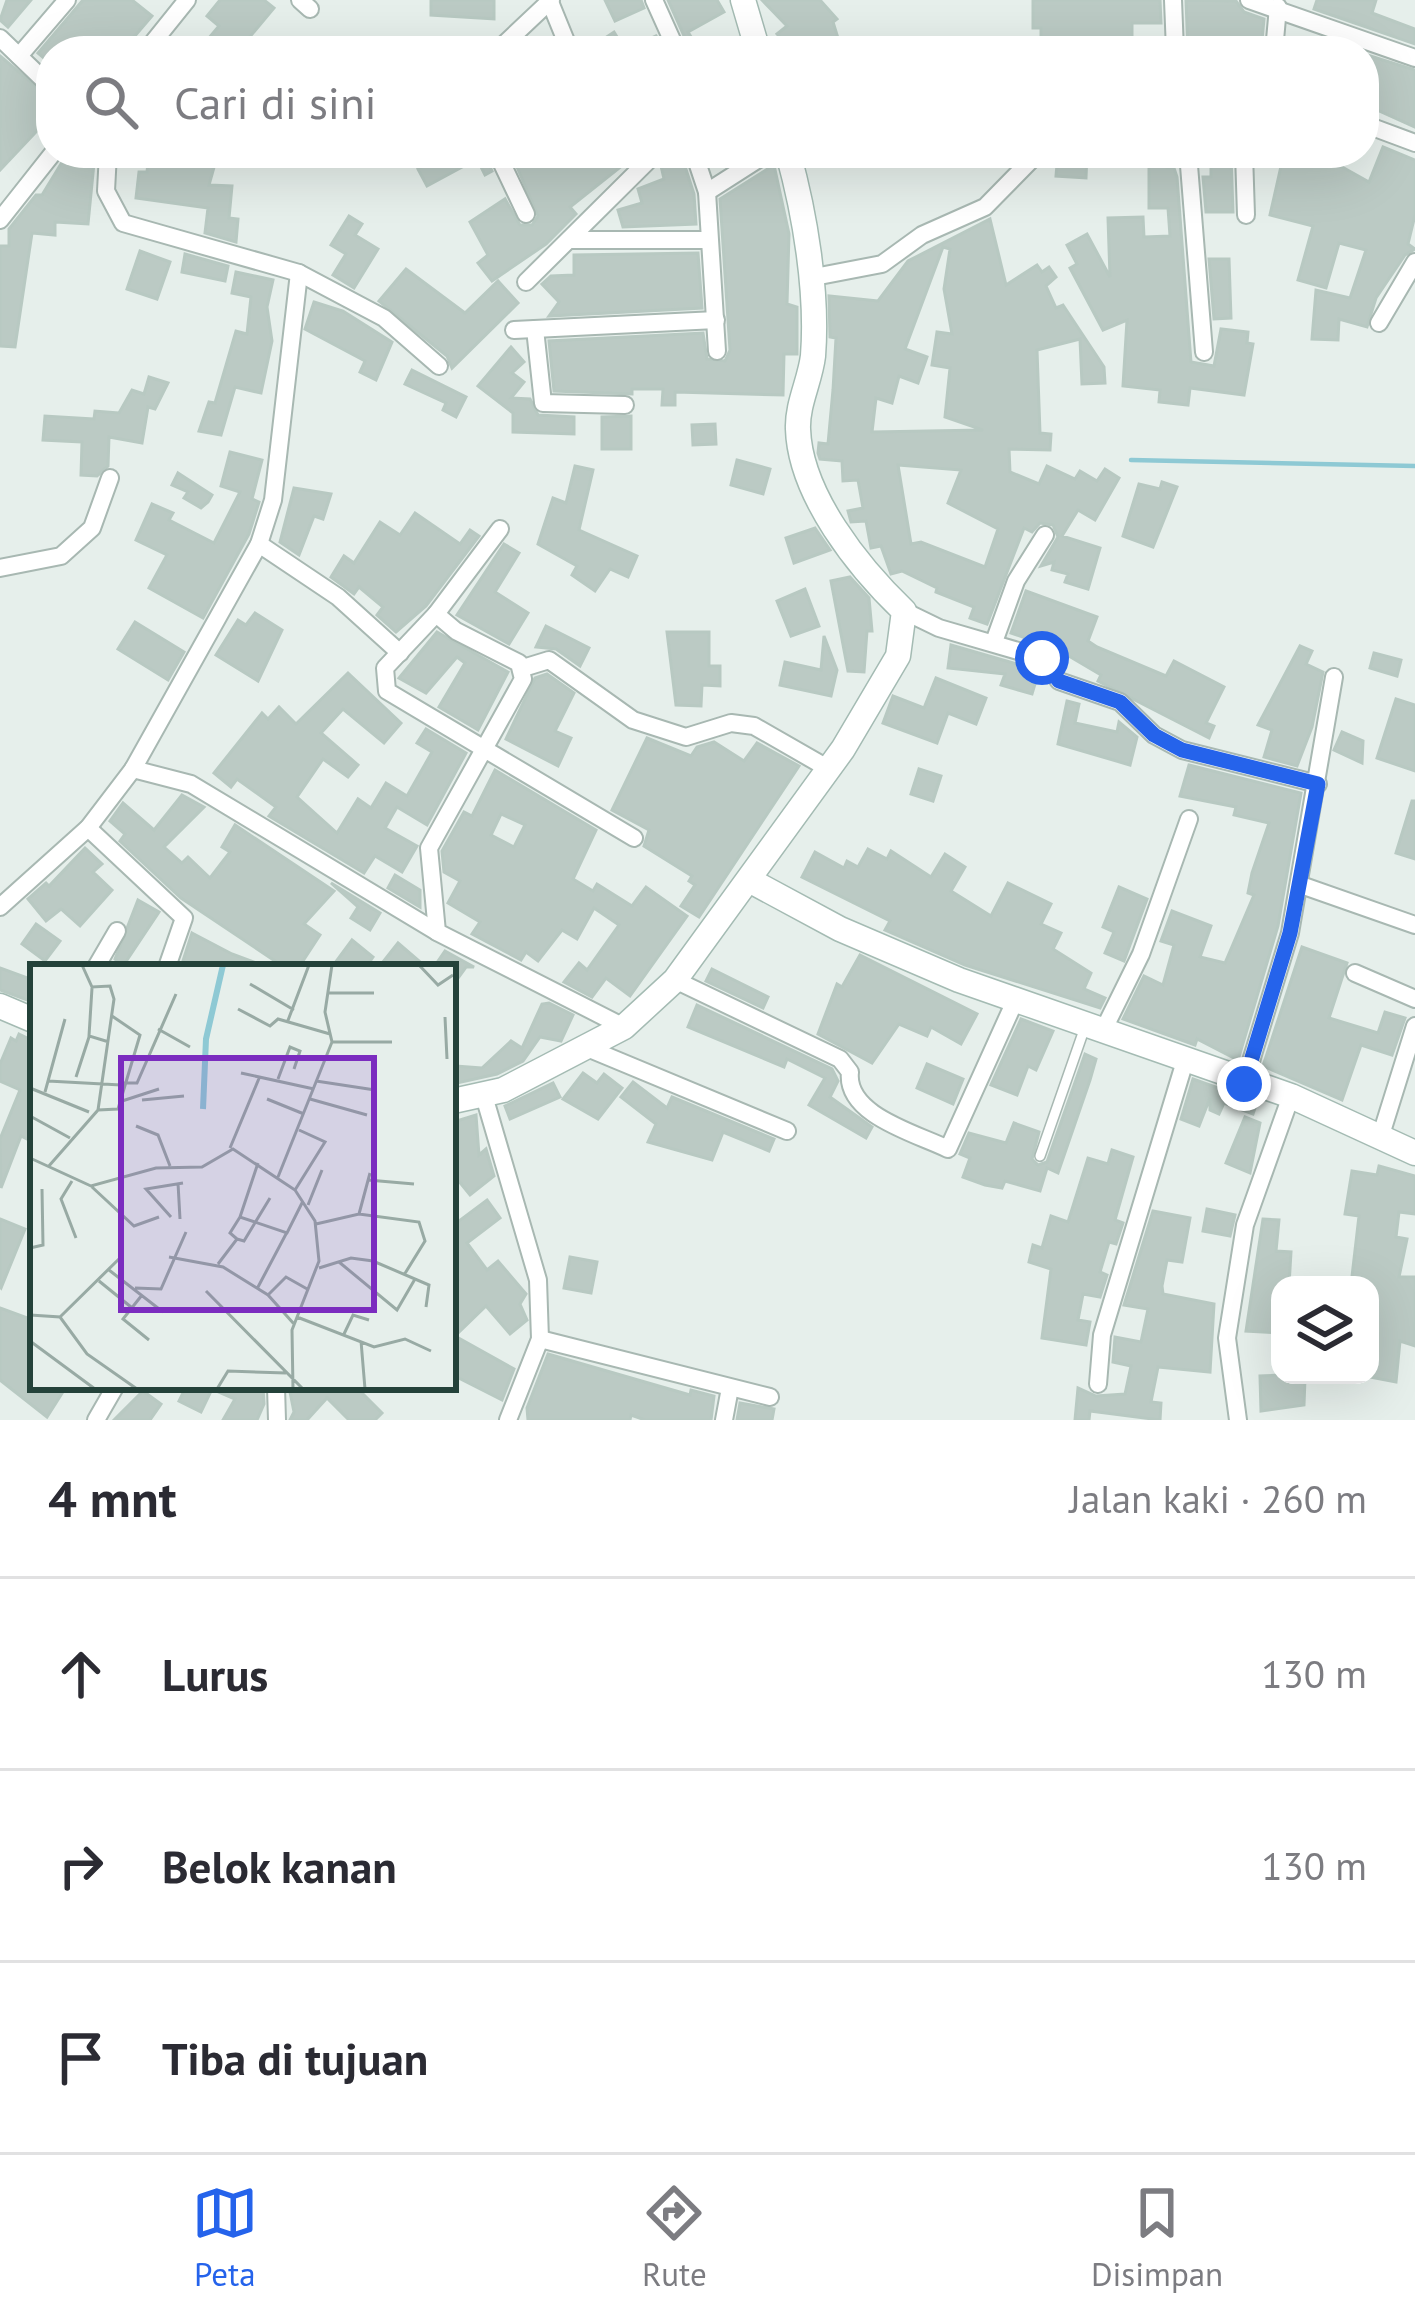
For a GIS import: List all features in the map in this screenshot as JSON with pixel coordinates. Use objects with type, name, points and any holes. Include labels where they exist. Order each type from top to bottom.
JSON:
[{"type":"street","points":[[37,36],[67,0]]},
{"type":"street","points":[[158,36],[187,0]]},
{"type":"street","points":[[654,0],[670,36]]},
{"type":"street","points":[[743,0],[754,36]]},
{"type":"street","points":[[1172,0],[1174,36]]},
{"type":"street","points":[[513,36],[550,1],[564,36]]},
{"type":"street","points":[[1264,2],[1271,36]]},
{"type":"street","points":[[1264,2],[1356,36]]},
{"type":"street","points":[[20,56],[36,37]]},
{"type":"street","points":[[0,38],[36,72]]},
{"type":"street","points":[[1379,45],[1415,58]]},
{"type":"street","points":[[1379,130],[1415,143]]},
{"type":"street","points":[[0,220],[41,168]]},
{"type":"street","points":[[107,168],[106,191],[123,223],[299,273],[384,318],[439,366]]},
{"type":"street","points":[[504,168],[526,214]]},
{"type":"street","points":[[526,282],[642,168]]},
{"type":"street","points":[[699,168],[707,192],[717,351]]},
{"type":"street","points":[[707,192],[745,168]]},
{"type":"street","points":[[791,168],[809,278],[813,357],[798,429],[803,456],[840,542],[904,611],[938,628],[1042,658],[1059,681],[1120,702],[1154,735],[1182,750],[1318,784]]},
{"type":"street","points":[[809,278],[882,264],[922,235],[985,207],[1023,168]]},
{"type":"street","points":[[1189,168],[1204,352]]},
{"type":"street","points":[[1244,168],[1246,214]]},
{"type":"street","points":[[572,240],[709,240]]},
{"type":"street","points":[[1379,323],[1415,262]]},
{"type":"street","points":[[0,908],[88,828],[133,769],[259,544],[272,500],[299,273]]},
{"type":"street","points":[[514,330],[716,320]]},
{"type":"street","points":[[535,329],[543,403],[625,405]]},
{"type":"street","points":[[0,568],[61,556],[92,528],[110,478]]},
{"type":"street","points":[[500,530],[436,614],[385,668],[387,691],[634,838]]},
{"type":"street","points":[[994,642],[1016,581],[1046,535]]},
{"type":"street","points":[[259,544],[338,597],[400,653]]},
{"type":"street","points":[[456,1100],[484,1096],[624,1027],[675,980],[829,769],[898,656],[904,611]]},
{"type":"street","points":[[436,614],[523,668],[549,660],[633,720],[686,737],[731,723],[754,726],[829,769]]},
{"type":"street","points":[[436,932],[429,848],[487,748],[523,679],[523,668]]},
{"type":"street","points":[[1244,1084],[1301,885],[1334,677]]},
{"type":"street","points":[[133,769],[190,784],[436,932],[624,1027]]},
{"type":"street","points":[[1094,1030],[1141,954],[1189,818]]},
{"type":"street","points":[[88,828],[184,918],[168,964]]},
{"type":"street","points":[[749,880],[840,929],[1015,1001],[1244,1084],[1291,1096],[1415,1153]]},
{"type":"street","points":[[1301,885],[1415,925]]},
{"type":"street","points":[[98,964],[117,931]]},
{"type":"street","points":[[1355,973],[1415,999]]},
{"type":"street","points":[[675,980],[840,1059],[850,1072],[848,1087],[859,1105],[948,1149],[1015,1001]]},
{"type":"street","points":[[0,1006],[30,1019]]},
{"type":"street","points":[[1381,1138],[1415,1026]]},
{"type":"street","points":[[585,1047],[787,1131]]},
{"type":"street","points":[[1098,1384],[1102,1335],[1185,1061]]},
{"type":"street","points":[[484,1096],[538,1280],[540,1339],[508,1420]]},
{"type":"street","points":[[1238,1420],[1227,1338],[1245,1225],[1291,1096]]},
{"type":"street","points":[[540,1339],[770,1397]]},
{"type":"street","points":[[724,1420],[730,1388]]},
{"type":"street","points":[[96,1420],[113,1390]]},
{"type":"street","points":[[275,1390],[278,1420]]},
{"type":"lane","points":[[1040,1156],[1094,1030]]},
{"type":"building","points":[[7,0],[31,0],[8,27],[0,20]]},
{"type":"building","points":[[83,0],[132,0],[152,16],[135,36],[52,36]]},
{"type":"building","points":[[220,0],[264,0],[274,8],[251,36],[211,36],[219,26],[207,16]]},
{"type":"building","points":[[431,0],[494,0],[494,19],[431,15]]},
{"type":"building","points":[[605,0],[641,0],[644,8],[615,21]]},
{"type":"building","points":[[668,0],[717,0],[724,12],[684,36]]},
{"type":"building","points":[[762,0],[820,0],[837,19],[833,22],[837,36],[779,36],[787,26]]},
{"type":"building","points":[[1033,0],[1160,0],[1161,23],[1132,23],[1132,36],[1041,36],[1041,28],[1033,28]]},
{"type":"building","points":[[1186,0],[1236,1],[1244,12],[1264,19],[1262,36],[1187,36]]},
{"type":"building","points":[[1317,0],[1376,0],[1372,13],[1415,29],[1415,44],[1314,9]]},
{"type":"building","points":[[0,56],[36,86],[36,132],[0,170]]},
{"type":"building","points":[[1379,59],[1415,70],[1415,127],[1379,111]]},
{"type":"building","points":[[1383,147],[1415,160],[1415,215],[1408,244],[1415,249],[1405,255],[1376,298],[1367,327],[1339,319],[1338,340],[1312,339],[1316,290],[1350,298],[1366,250],[1339,243],[1326,288],[1298,280],[1313,226],[1270,215],[1281,168],[1344,168],[1369,182],[1379,168]]},
{"type":"building","points":[[58,168],[94,168],[88,224],[55,222],[55,235],[32,233],[15,347],[0,346],[0,246],[9,246],[9,229],[36,195],[42,195]]},
{"type":"building","points":[[147,168],[214,168],[209,185],[232,186],[229,218],[238,219],[236,242],[205,233],[208,208],[136,198],[139,172]]},
{"type":"building","points":[[420,168],[460,168],[427,186]]},
{"type":"building","points":[[517,168],[619,168],[570,207],[576,214],[546,244],[492,281],[478,263],[488,255],[470,222],[505,199],[520,225],[532,225],[538,216]]},
{"type":"building","points":[[661,168],[686,168],[696,224],[623,227],[618,210],[642,203],[638,189],[664,179]]},
{"type":"building","points":[[775,168],[789,234],[787,304],[797,307],[797,354],[784,354],[783,395],[675,392],[675,405],[662,405],[663,389],[632,389],[632,394],[554,391],[549,341],[703,333],[707,359],[725,361],[730,350],[720,199]]},
{"type":"building","points":[[1057,168],[1086,168],[1086,178],[1056,176]]},
{"type":"building","points":[[1149,168],[1174,168],[1191,362],[1214,366],[1221,329],[1248,332],[1247,343],[1253,344],[1244,395],[1190,388],[1188,405],[1159,402],[1160,390],[1123,386],[1127,320],[1103,330],[1070,268],[1077,264],[1067,245],[1087,234],[1110,277],[1108,218],[1143,217],[1144,237],[1170,236],[1168,208],[1149,208]]},
{"type":"building","points":[[1211,168],[1231,168],[1233,212],[1206,212],[1203,177],[1211,177]]},
{"type":"building","points":[[349,216],[362,224],[355,235],[378,249],[354,288],[333,275],[346,254],[331,245]]},
{"type":"building","points":[[990,219],[1006,285],[1037,265],[1042,272],[1049,267],[1056,277],[1046,286],[1056,308],[1063,305],[1104,367],[1105,383],[1082,384],[1080,339],[1037,350],[1040,433],[1051,434],[1050,450],[1009,449],[1010,472],[1039,484],[1047,466],[1075,479],[1080,471],[1097,481],[1105,469],[1119,478],[1095,520],[1078,510],[1062,536],[1100,548],[1088,589],[1065,582],[1068,574],[1052,570],[1054,562],[1041,566],[1058,537],[1053,525],[1040,523],[1032,532],[1024,528],[987,624],[970,618],[974,607],[902,571],[891,574],[881,546],[871,548],[866,521],[851,522],[848,511],[863,508],[858,480],[843,481],[842,461],[820,459],[818,453],[819,443],[828,444],[833,390],[836,338],[830,337],[829,296],[878,301],[908,261]],"holes":[[[943,247],[950,249],[944,289],[952,334],[937,332],[932,365],[950,368],[945,417],[983,430],[872,432],[876,398],[892,403],[899,376],[918,383],[927,357],[905,349]],[[898,465],[961,470],[948,503],[998,529],[985,567],[921,542],[911,544]]]},
{"type":"building","points":[[140,251],[170,262],[157,299],[127,289]]},
{"type":"building","points":[[698,253],[702,308],[549,316],[559,302],[542,284],[551,276],[574,275],[574,255]]},
{"type":"building","points":[[185,254],[228,266],[225,281],[182,272]]},
{"type":"building","points":[[1209,259],[1229,259],[1231,318],[1214,319]]},
{"type":"building","points":[[406,269],[465,313],[498,281],[518,303],[452,368],[447,356],[379,301]]},
{"type":"building","points":[[236,272],[273,280],[267,307],[272,341],[261,393],[235,387],[221,435],[199,431],[209,402],[215,403],[236,331],[247,334],[251,297],[232,293]]},
{"type":"building","points":[[314,302],[343,311],[392,342],[376,380],[360,372],[365,361],[305,329]]},
{"type":"building","points":[[511,347],[524,362],[512,373],[524,382],[511,398],[530,399],[538,415],[574,417],[574,434],[513,432],[513,413],[478,386]]},
{"type":"building","points":[[412,370],[466,397],[456,417],[443,410],[446,403],[405,384]]},
{"type":"building","points":[[149,377],[168,383],[155,409],[148,407],[142,443],[109,437],[108,466],[97,476],[81,475],[82,442],[43,440],[45,416],[94,419],[95,411],[119,413],[132,390],[144,394]]},
{"type":"building","points":[[631,416],[631,449],[602,449],[602,417]]},
{"type":"building","points":[[715,424],[716,444],[693,445],[692,425]]},
{"type":"building","points":[[230,452],[262,460],[252,499],[259,502],[249,534],[203,618],[149,588],[167,555],[136,540],[152,504],[173,513],[169,520],[214,543],[240,492],[221,486]]},
{"type":"building","points":[[737,460],[770,469],[763,494],[731,485]]},
{"type":"building","points":[[575,466],[593,470],[579,530],[637,556],[628,577],[610,569],[595,591],[572,575],[577,566],[538,544],[553,498],[566,503]]},
{"type":"building","points":[[178,473],[212,495],[201,508],[184,498],[188,492],[172,485]]},
{"type":"building","points":[[1162,482],[1177,487],[1153,547],[1123,536],[1139,484],[1160,489]]},
{"type":"building","points":[[294,488],[331,494],[323,519],[314,516],[299,555],[280,542]]},
{"type":"building","points":[[415,513],[460,544],[470,530],[479,536],[426,606],[396,632],[377,615],[383,607],[359,587],[354,594],[331,577],[344,556],[354,563],[380,522],[400,535]]},
{"type":"building","points":[[815,528],[830,550],[794,563],[786,538]]},
{"type":"building","points":[[504,544],[519,553],[495,592],[528,613],[509,644],[457,615]]},
{"type":"building","points":[[850,577],[869,598],[872,631],[867,631],[864,672],[848,671],[831,581]]},
{"type":"building","points":[[805,589],[819,626],[791,636],[777,601]]},
{"type":"building","points":[[1026,591],[1097,617],[1088,641],[1097,647],[1166,676],[1174,661],[1224,687],[1206,723],[1214,726],[1209,738],[1098,681],[1101,675],[1057,649],[1011,633]]},
{"type":"building","points":[[255,613],[282,630],[258,681],[216,655],[238,620],[246,625]]},
{"type":"building","points":[[135,622],[184,652],[168,680],[118,649]]},
{"type":"building","points":[[546,626],[589,648],[580,666],[556,649],[536,647]]},
{"type":"building","points":[[437,632],[508,672],[478,730],[439,707],[465,663],[457,657],[426,693],[399,678]]},
{"type":"building","points":[[667,632],[709,632],[709,666],[720,666],[720,686],[702,685],[701,706],[676,705]]},
{"type":"building","points":[[824,636],[837,670],[831,696],[780,685],[785,662],[821,670]]},
{"type":"building","points":[[951,645],[1034,669],[1038,674],[1032,694],[1001,685],[1005,674],[948,668]]},
{"type":"building","points":[[1300,646],[1312,651],[1306,664],[1323,672],[1312,727],[1297,766],[1264,757],[1272,730],[1258,725]]},
{"type":"building","points":[[1374,653],[1401,660],[1397,676],[1370,668]]},
{"type":"building","points":[[348,673],[401,723],[384,743],[343,709],[321,733],[358,765],[348,777],[323,759],[297,797],[337,833],[358,799],[371,808],[386,783],[407,796],[432,752],[417,743],[426,729],[466,753],[427,825],[397,807],[385,828],[417,846],[402,872],[375,856],[364,873],[269,816],[276,807],[237,779],[231,787],[214,773],[262,713],[268,719],[279,707],[296,724]]},
{"type":"building","points":[[547,674],[574,693],[555,731],[571,738],[558,766],[506,739],[535,678]]},
{"type":"building","points":[[936,678],[986,698],[976,724],[948,713],[937,743],[883,723],[893,696],[924,708]]},
{"type":"building","points":[[1396,699],[1415,705],[1415,771],[1377,758]]},
{"type":"building","points":[[1067,701],[1079,704],[1075,723],[1117,732],[1119,722],[1137,737],[1130,765],[1058,744]]},
{"type":"building","points":[[1342,732],[1363,741],[1362,763],[1334,750]]},
{"type":"building","points":[[647,738],[691,756],[697,747],[714,742],[744,761],[757,743],[799,766],[699,917],[681,906],[695,885],[689,881],[692,876],[644,846],[649,830],[612,810]]},
{"type":"building","points":[[1189,765],[1301,793],[1278,926],[1238,1060],[1197,1039],[1195,1045],[1123,1019],[1144,976],[1163,985],[1174,945],[1161,941],[1172,911],[1211,926],[1200,957],[1225,963],[1254,895],[1248,893],[1252,873],[1269,823],[1234,815],[1236,807],[1180,796]]},
{"type":"building","points":[[919,769],[941,776],[933,801],[911,794]]},
{"type":"building","points":[[495,770],[596,830],[573,879],[593,891],[597,884],[632,906],[646,887],[687,916],[630,996],[606,978],[592,997],[564,982],[579,963],[587,970],[619,925],[594,908],[577,939],[562,930],[538,961],[526,952],[521,960],[472,934],[480,922],[448,903],[460,881],[444,872],[442,851],[464,812],[472,816]],"holes":[[[501,814],[525,825],[514,847],[491,835]]]},
{"type":"building","points":[[182,795],[204,807],[164,847],[182,863],[188,857],[210,878],[230,852],[222,847],[235,825],[334,891],[304,924],[320,935],[301,964],[273,964],[275,961],[181,898],[120,841],[125,834],[110,821],[123,803],[154,830]]},
{"type":"building","points":[[1415,801],[1415,859],[1396,853]]},
{"type":"building","points":[[85,848],[102,864],[93,872],[112,890],[80,926],[61,909],[46,921],[28,899],[46,883],[49,886]]},
{"type":"building","points":[[868,849],[887,859],[891,851],[931,877],[945,854],[965,867],[951,891],[991,916],[1008,883],[1051,904],[1041,924],[1061,933],[1053,949],[1091,973],[1084,989],[1105,998],[1100,1008],[965,965],[885,930],[890,921],[802,877],[815,852],[844,868],[847,861],[858,867]]},
{"type":"building","points":[[395,875],[420,890],[420,907],[388,888]]},
{"type":"building","points":[[331,883],[380,913],[370,930],[351,918],[358,907]]},
{"type":"building","points":[[1119,887],[1147,899],[1124,961],[1105,953],[1114,932],[1103,927]]},
{"type":"building","points":[[138,900],[159,912],[124,964],[115,959]]},
{"type":"building","points":[[36,924],[60,941],[45,961],[22,944]]},
{"type":"building","points":[[192,933],[259,964],[182,964]]},
{"type":"building","points":[[352,940],[373,957],[368,964],[334,964]]},
{"type":"building","points":[[398,943],[422,964],[381,964]]},
{"type":"building","points":[[1302,947],[1347,963],[1329,1018],[1378,1033],[1385,1012],[1405,1018],[1392,1055],[1361,1045],[1342,1100],[1263,1066]]},
{"type":"building","points":[[445,951],[474,967],[466,967],[456,981],[456,964],[436,964]]},
{"type":"building","points":[[860,955],[977,1014],[961,1044],[931,1027],[927,1036],[899,1024],[872,1063],[818,1034],[837,984],[842,987]]},
{"type":"building","points":[[0,968],[30,979],[30,1001],[0,990]]},
{"type":"building","points":[[712,969],[768,997],[763,1008],[706,981]]},
{"type":"building","points":[[542,1004],[573,1015],[561,1041],[540,1037],[523,1061],[497,1074],[457,1083],[456,1066],[482,1068],[511,1041],[522,1048]]},
{"type":"building","points":[[697,1005],[832,1069],[838,1081],[830,1097],[872,1127],[866,1138],[809,1105],[825,1078],[787,1059],[784,1067],[688,1027]]},
{"type":"building","points":[[1021,1019],[1053,1031],[1036,1070],[1028,1066],[1017,1095],[991,1085]]},
{"type":"building","points":[[19,1034],[30,1040],[30,1140],[21,1136],[1,1188],[0,1139],[20,1090],[0,1081],[0,1064],[11,1038],[16,1041]]},
{"type":"building","points":[[1085,1054],[1096,1059],[1058,1173],[1047,1168],[1040,1191],[1005,1181],[1002,1188],[985,1185],[963,1177],[970,1158],[960,1154],[969,1133],[1006,1143],[1014,1123],[1039,1132],[1032,1159],[1038,1165],[1047,1162]]},
{"type":"building","points":[[927,1064],[963,1079],[953,1104],[917,1088]]},
{"type":"building","points":[[583,1073],[597,1083],[604,1074],[622,1088],[598,1119],[563,1099]]},
{"type":"building","points":[[1193,1079],[1257,1102],[1253,1114],[1224,1103],[1219,1114],[1210,1110],[1210,1098],[1199,1126],[1181,1119]]},
{"type":"building","points":[[633,1082],[667,1108],[672,1097],[774,1139],[769,1151],[723,1132],[712,1160],[648,1142],[656,1124],[621,1097]]},
{"type":"building","points":[[553,1083],[560,1097],[510,1119],[505,1106]]},
{"type":"building","points":[[476,1115],[479,1155],[486,1149],[494,1176],[470,1195],[456,1178],[456,1121]]},
{"type":"building","points":[[1245,1117],[1260,1123],[1250,1173],[1226,1163]]},
{"type":"building","points":[[1112,1150],[1133,1157],[1115,1220],[1123,1223],[1116,1244],[1109,1242],[1100,1272],[1107,1275],[1100,1297],[1083,1294],[1078,1320],[1090,1322],[1086,1345],[1042,1338],[1051,1269],[1029,1262],[1033,1245],[1042,1248],[1051,1216],[1068,1222],[1088,1158],[1108,1164]]},
{"type":"building","points":[[1379,1166],[1415,1176],[1415,1214],[1399,1212],[1396,1237],[1407,1239],[1399,1277],[1415,1277],[1415,1346],[1400,1341],[1396,1382],[1379,1379],[1379,1276],[1352,1276],[1359,1216],[1345,1214],[1352,1171],[1377,1175]]},
{"type":"building","points":[[487,1200],[500,1218],[467,1243],[487,1270],[498,1261],[526,1294],[520,1304],[527,1320],[510,1334],[486,1306],[456,1335],[456,1223]]},
{"type":"building","points":[[1207,1209],[1235,1215],[1230,1236],[1203,1231]]},
{"type":"building","points":[[1153,1211],[1190,1218],[1182,1262],[1167,1260],[1163,1294],[1214,1304],[1210,1372],[1158,1367],[1151,1402],[1161,1403],[1160,1420],[1090,1411],[1089,1420],[1075,1420],[1078,1388],[1096,1396],[1125,1394],[1131,1366],[1113,1362],[1115,1337],[1141,1342],[1148,1309],[1124,1305]]},
{"type":"building","points":[[0,1219],[25,1229],[1,1288],[0,1287]]},
{"type":"building","points":[[1263,1219],[1279,1220],[1276,1251],[1291,1252],[1290,1276],[1271,1276],[1271,1332],[1246,1331]]},
{"type":"building","points":[[570,1257],[597,1262],[591,1293],[564,1288]]},
{"type":"building","points":[[0,1308],[30,1319],[30,1390],[64,1390],[47,1417],[0,1380]]},
{"type":"building","points":[[456,1337],[514,1369],[502,1400],[456,1377]]},
{"type":"building","points":[[548,1354],[690,1395],[691,1390],[714,1396],[711,1420],[645,1420],[631,1415],[630,1420],[528,1420],[527,1408]]},
{"type":"building","points":[[1271,1375],[1271,1384],[1305,1384],[1304,1405],[1261,1411],[1260,1376]]},
{"type":"building","points":[[184,1390],[212,1390],[201,1412],[179,1401]]},
{"type":"building","points":[[214,1390],[263,1390],[264,1404],[257,1420],[223,1420],[235,1399]]},
{"type":"building","points":[[290,1390],[359,1390],[382,1413],[375,1420],[349,1420],[327,1398],[307,1420],[290,1420],[294,1412]]},
{"type":"building","points":[[143,1391],[161,1404],[150,1420],[114,1420]]},
{"type":"building","points":[[740,1403],[774,1409],[772,1420],[737,1420]]},
{"type":"waterway","points":[[1131,460],[1415,466]]},
{"type":"route","points":[[1042,658],[1059,681],[1120,702],[1154,735],[1182,750],[1318,784],[1290,933],[1244,1084]]}]
